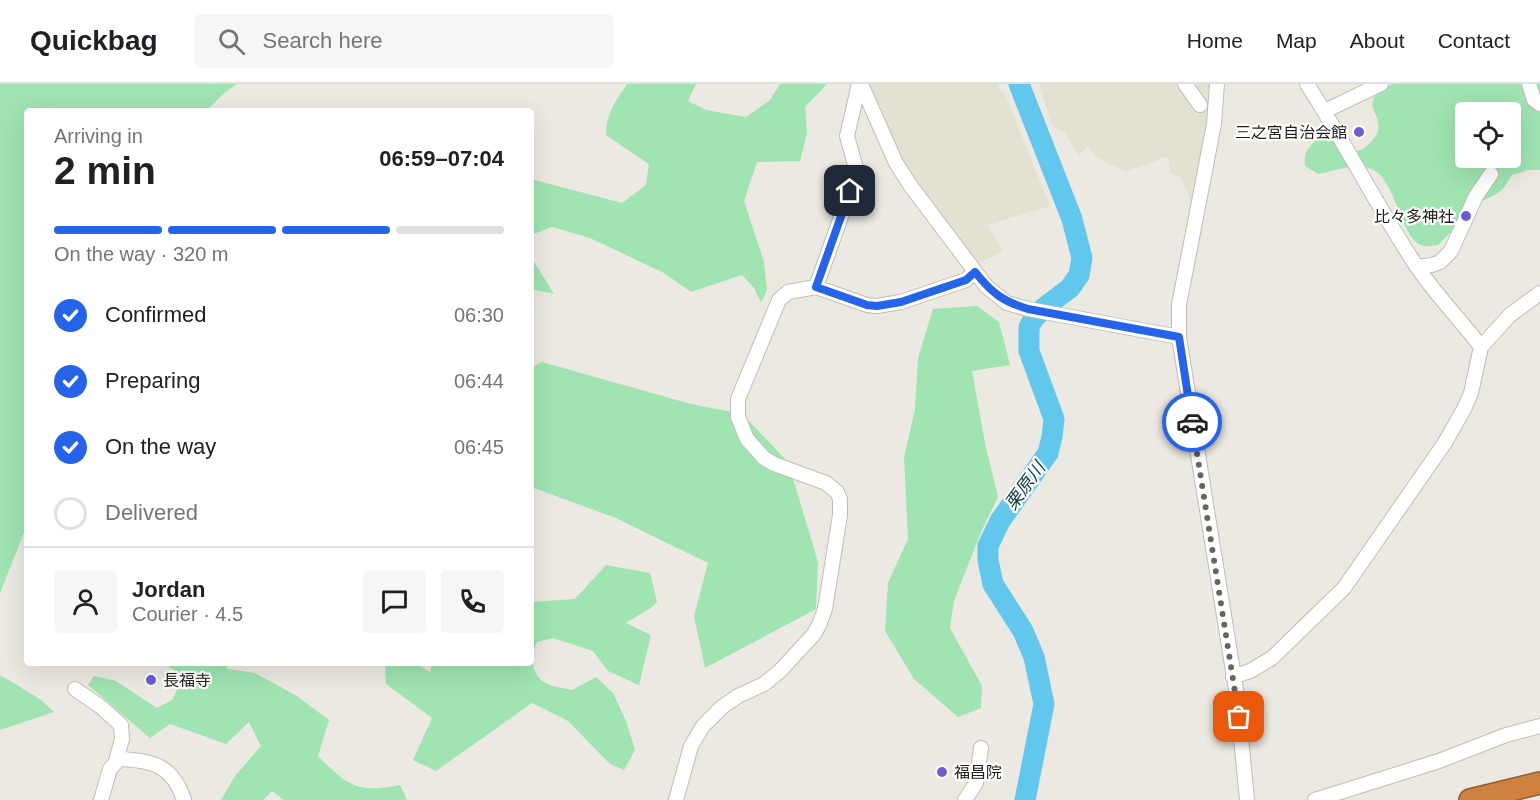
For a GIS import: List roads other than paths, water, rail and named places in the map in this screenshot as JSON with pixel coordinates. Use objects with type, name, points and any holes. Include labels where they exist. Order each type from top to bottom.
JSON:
[{"type":"highway","points":[[1470,800],[1540,783]]},
{"type":"street","points":[[860,84],[896,163],[910,185],[975,272],[996,295],[1007,303],[1028,309],[1179,337]]},
{"type":"street","points":[[816,287],[857,172],[847,136],[860,84]]},
{"type":"street","points":[[1185,84],[1200,105]]},
{"type":"street","points":[[1217,84],[1214,124],[1179,305],[1179,337],[1233,677],[1247,800]]},
{"type":"street","points":[[1307,84],[1417,267],[1481,347]]},
{"type":"street","points":[[1325,111],[1381,84]]},
{"type":"street","points":[[1529,84],[1534,100],[1540,104]]},
{"type":"street","points":[[1417,267],[1432,266],[1440,262],[1451,251],[1476,196],[1491,174]]},
{"type":"street","points":[[676,800],[691,746],[703,726],[722,707],[738,696],[764,684],[780,671],[814,634],[825,609],[840,515],[840,499],[837,492],[826,483],[774,464],[764,458],[747,439],[741,428],[737,409],[738,399],[779,300],[788,292],[816,287],[867,305],[877,306],[901,302],[966,280],[975,272]]},
{"type":"street","points":[[1233,677],[1250,671],[1272,658],[1344,588],[1431,463],[1464,409],[1471,393],[1481,347],[1510,315],[1540,293]]},
{"type":"street","points":[[75,688],[121,725],[122,739],[101,800]]},
{"type":"street","points":[[1315,800],[1439,761],[1506,735],[1540,726]]},
{"type":"street","points":[[965,800],[976,783],[981,748]]},
{"type":"street","points":[[116,761],[130,759],[158,765],[179,783],[184,800]]},
{"type":"waterway","name":"栗原川","points":[[1019,84],[1072,219],[1082,258],[1079,275],[1070,288],[1045,307],[1029,327],[1029,351],[1054,419],[1052,437],[1048,453],[1000,521],[988,546],[988,560],[993,584],[1023,631],[1034,657],[1044,704],[1025,800]]},
{"type":"place","name":"三之宮自治会館","points":[[1359,132]]},
{"type":"place","name":"比々多神社","points":[[1466,216]]},
{"type":"place","name":"長福寺","points":[[151,680]]},
{"type":"place","name":"福昌院","points":[[942,772]]}]
